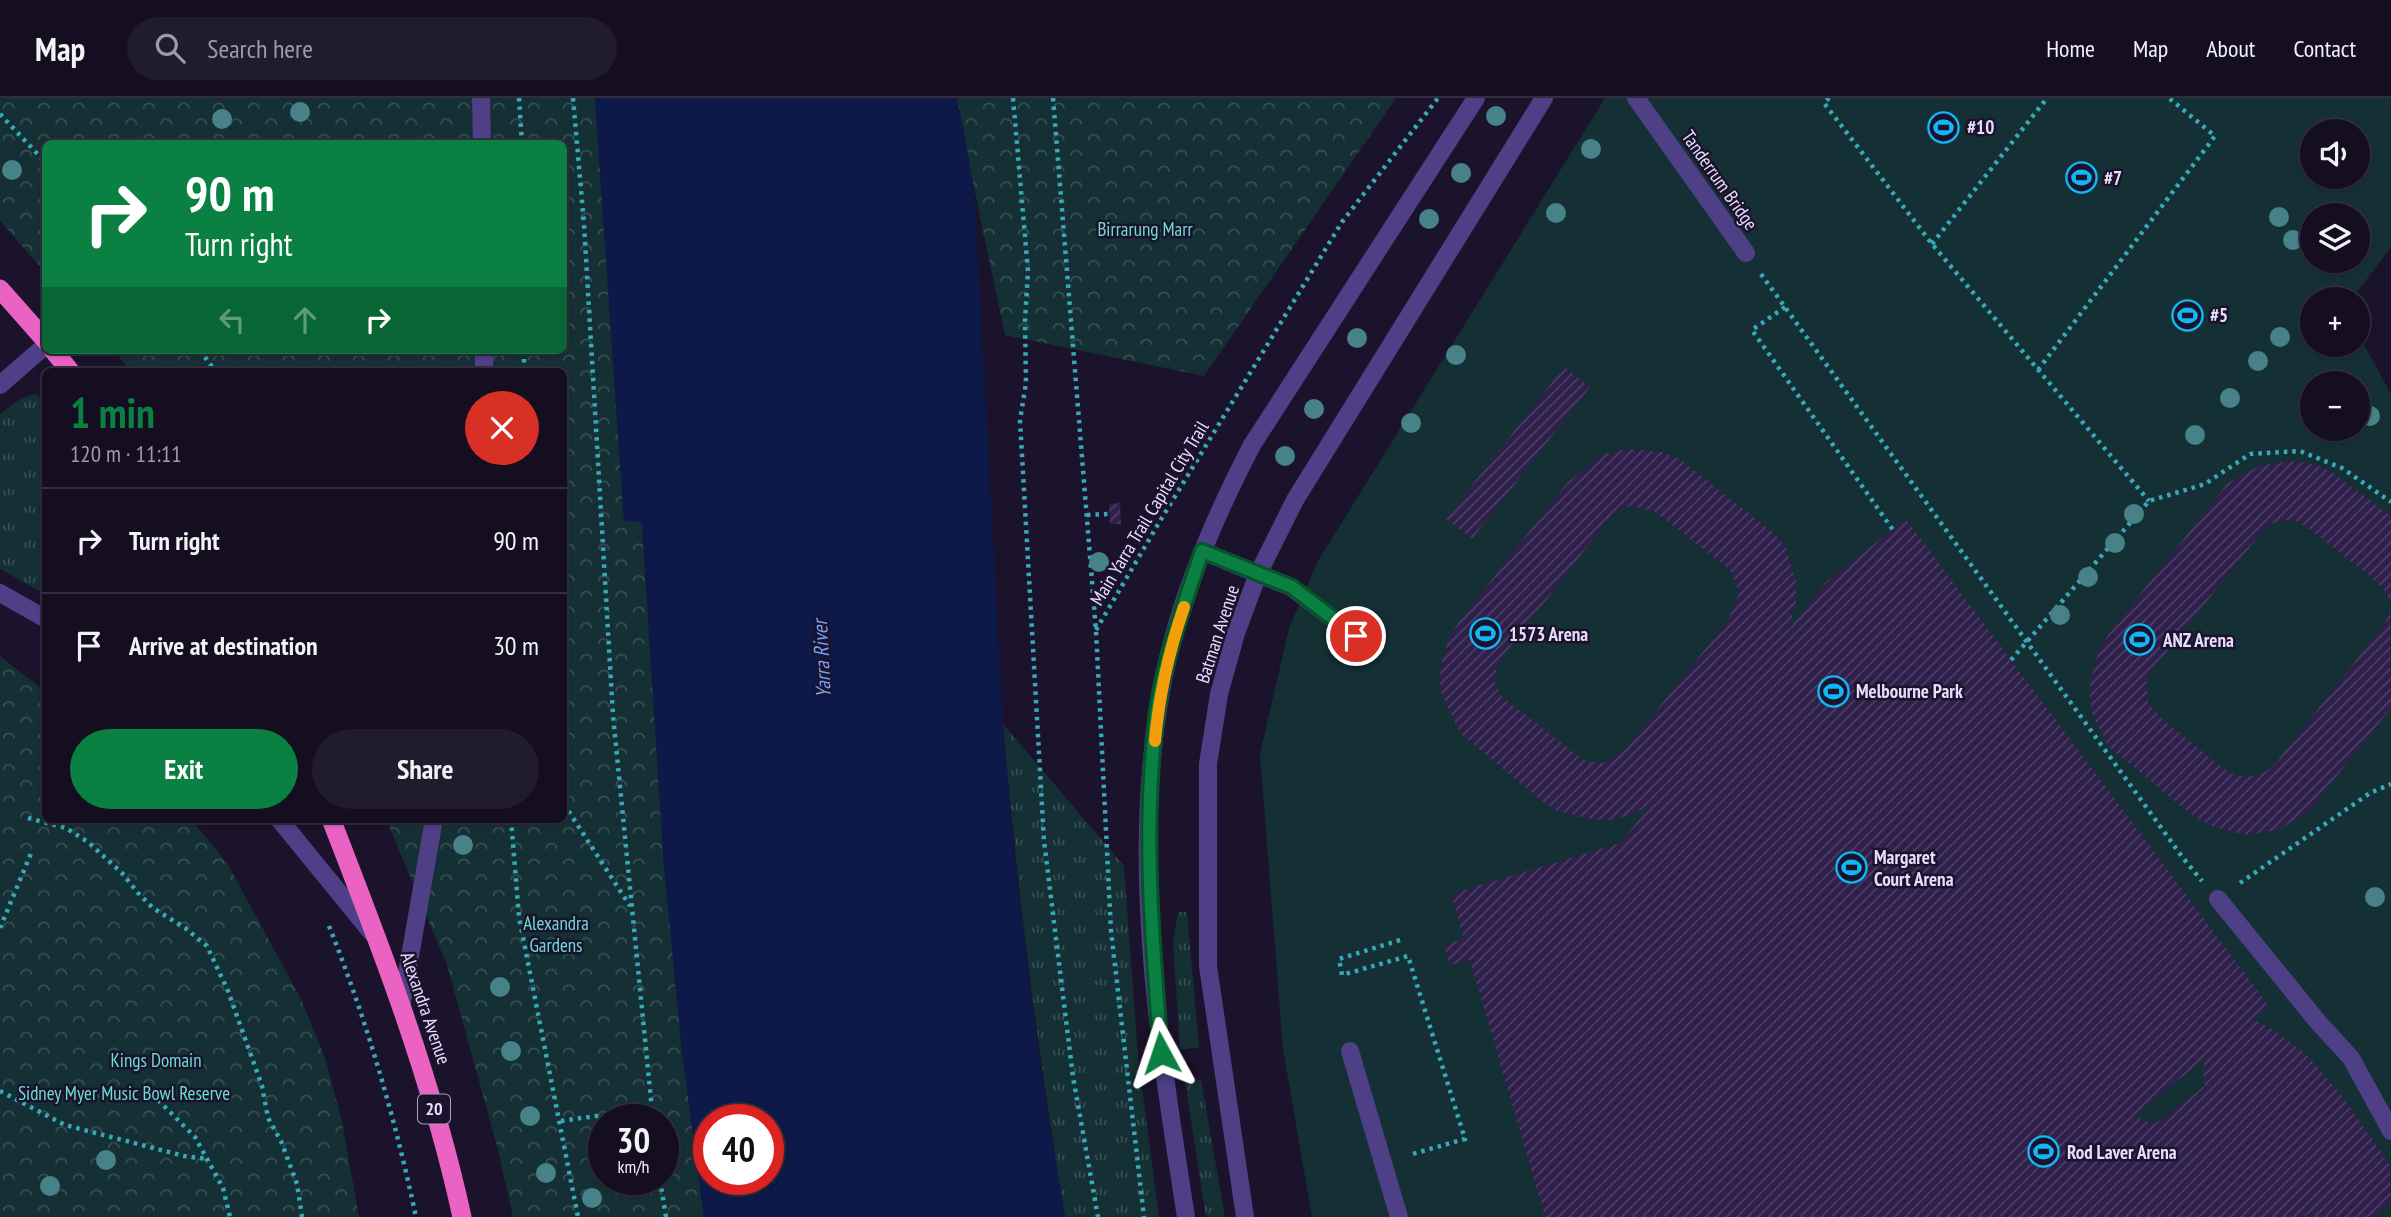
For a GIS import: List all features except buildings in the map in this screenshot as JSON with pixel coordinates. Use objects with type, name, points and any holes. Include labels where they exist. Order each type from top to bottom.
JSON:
[{"type":"highway","points":[[0,289],[42,338]]},
{"type":"highway","points":[[56,354],[68,368]]},
{"type":"highway","name":"Alexandra Avenue","points":[[333,823],[402,1002],[438,1121],[462,1217]]},
{"type":"street","points":[[481,98],[482,140]]},
{"type":"street","name":"Batman Avenue","points":[[1185,1217],[1161,1053],[1150,920],[1150,797],[1158,709],[1172,640],[1202,551],[1252,444],[1476,98]]},
{"type":"street","name":"Batman Avenue","points":[[1245,1217],[1208,966],[1208,764],[1219,694],[1236,633],[1258,574],[1295,500],[1544,98]]},
{"type":"street","name":"Tanderrum Bridge","points":[[1636,98],[1746,253]]},
{"type":"street","points":[[0,385],[42,347]]},
{"type":"street","points":[[1202,551],[1292,587],[1356,636]]},
{"type":"street","points":[[0,593],[42,617]]},
{"type":"street","points":[[282,823],[377,939]]},
{"type":"street","points":[[402,1002],[432,823]]},
{"type":"street","points":[[2218,899],[2318,1022],[2351,1058],[2391,1131]]},
{"type":"street","points":[[1350,1051],[1399,1217]]},
{"type":"path","points":[[519,98],[523,140]]},
{"type":"path","points":[[573,98],[584,224],[613,716],[652,1104]]},
{"type":"path","points":[[1013,98],[1028,271],[1025,321],[1026,383],[1020,420],[1044,841],[1073,1077],[1097,1217]]},
{"type":"path","points":[[1053,98],[1096,631]]},
{"type":"path","name":"Main Yarra Trail Capital City Trail","points":[[1144,1217],[1111,931],[1096,631],[1342,222],[1438,98]]},
{"type":"path","points":[[1819,98],[1932,243],[2149,501]]},
{"type":"path","points":[[1824,103],[1829,98]]},
{"type":"path","points":[[1932,243],[2047,98]]},
{"type":"path","points":[[2038,370],[2215,136],[2169,98]]},
{"type":"path","points":[[0,114],[42,159]]},
{"type":"path","points":[[1746,253],[2183,858],[2218,899],[2370,793],[2391,785]]},
{"type":"path","points":[[1785,307],[1752,330],[1893,530]]},
{"type":"path","points":[[2011,660],[2149,501],[2205,484],[2250,454],[2300,451],[2342,468],[2391,502]]},
{"type":"path","points":[[1087,515],[1109,514]]},
{"type":"path","points":[[567,809],[631,909]]},
{"type":"path","points":[[28,818],[42,822]]},
{"type":"path","points":[[47,823],[66,828],[88,842],[122,873],[153,908],[207,946],[228,991],[262,1086],[268,1118],[281,1141],[297,1184],[302,1217]]},
{"type":"path","points":[[511,823],[519,917],[578,1217]]},
{"type":"path","points":[[0,928],[32,851]]},
{"type":"path","points":[[327,921],[375,1053],[404,1160],[416,1217]]},
{"type":"path","points":[[1383,1162],[1465,1139],[1408,956],[1342,975],[1339,959],[1400,940]]},
{"type":"path","points":[[0,1091],[65,1125],[184,1156],[207,1159]]},
{"type":"path","points":[[158,1100],[195,1138],[223,1188],[230,1217]]},
{"type":"path","points":[[561,1121],[588,1117]]},
{"type":"path","points":[[662,1195],[666,1217]]},
{"type":"green space","name":"Alexandra Gardens","points":[[0,98],[595,98],[624,520],[642,522],[664,866],[693,1134],[693,1195],[701,1195],[704,1217],[513,1217],[498,1150],[447,965],[388,823],[567,823],[567,368],[128,368],[117,354],[567,354],[567,140],[42,140],[42,269],[0,221]]},
{"type":"green space","name":"Birrarung Marr","points":[[957,98],[1396,98],[1204,376],[1005,335]]},
{"type":"green space","name":"Melbourne Park","points":[[1605,98],[2391,98],[2391,247],[2361,287],[2300,287],[2300,357],[2370,356],[2391,394],[2391,1217],[1312,1217],[1283,1049],[1260,754],[1289,628],[1318,561]]},
{"type":"green space","points":[[34,394],[42,398],[42,592],[0,569],[0,414],[19,400]]},
{"type":"green space","name":"Sidney Myer Music Bowl Reserve","points":[[0,656],[42,689],[42,823],[194,823],[227,863],[301,999],[325,1058],[342,1121],[359,1217],[0,1217]]},
{"type":"green space","points":[[1003,724],[1124,866],[1138,1058],[1159,1217],[1065,1217],[1029,971]]},
{"type":"green space","points":[[1178,912],[1187,912],[1199,1048],[1180,1049],[1173,943]]},
{"type":"green space","points":[[1201,1080],[1225,1217],[1206,1217],[1185,1081]]},
{"type":"water","name":"Yarra River","points":[[595,98],[957,98],[974,188],[1003,724],[1014,853],[1040,1065],[1065,1217],[704,1217],[701,1195],[784,1195],[784,1104],[693,1104],[693,1134],[664,866],[642,522],[624,521]]},
{"type":"slow traffic","points":[[1155,741],[1158,709],[1172,640],[1184,607]]},
{"type":"place","name":"#10","points":[[1944,127]]},
{"type":"place","name":"#7","points":[[2081,178]]},
{"type":"place","name":"#5","points":[[2187,315]]},
{"type":"place","name":"1573 Arena","points":[[1486,634]]},
{"type":"place","name":"ANZ Arena","points":[[2140,640]]},
{"type":"place","name":"Melbourne Park","points":[[1833,691]]},
{"type":"place","name":"Margaret Court Arena","points":[[1851,868]]},
{"type":"place","name":"Rod Laver Arena","points":[[2044,1152]]},
{"type":"route","points":[[1161,1053],[1150,920],[1150,784],[1158,709],[1172,640],[1202,551],[1292,587],[1356,636]]},
{"type":"park label","name":"Kings Domain","points":[[156,1060]]}]
